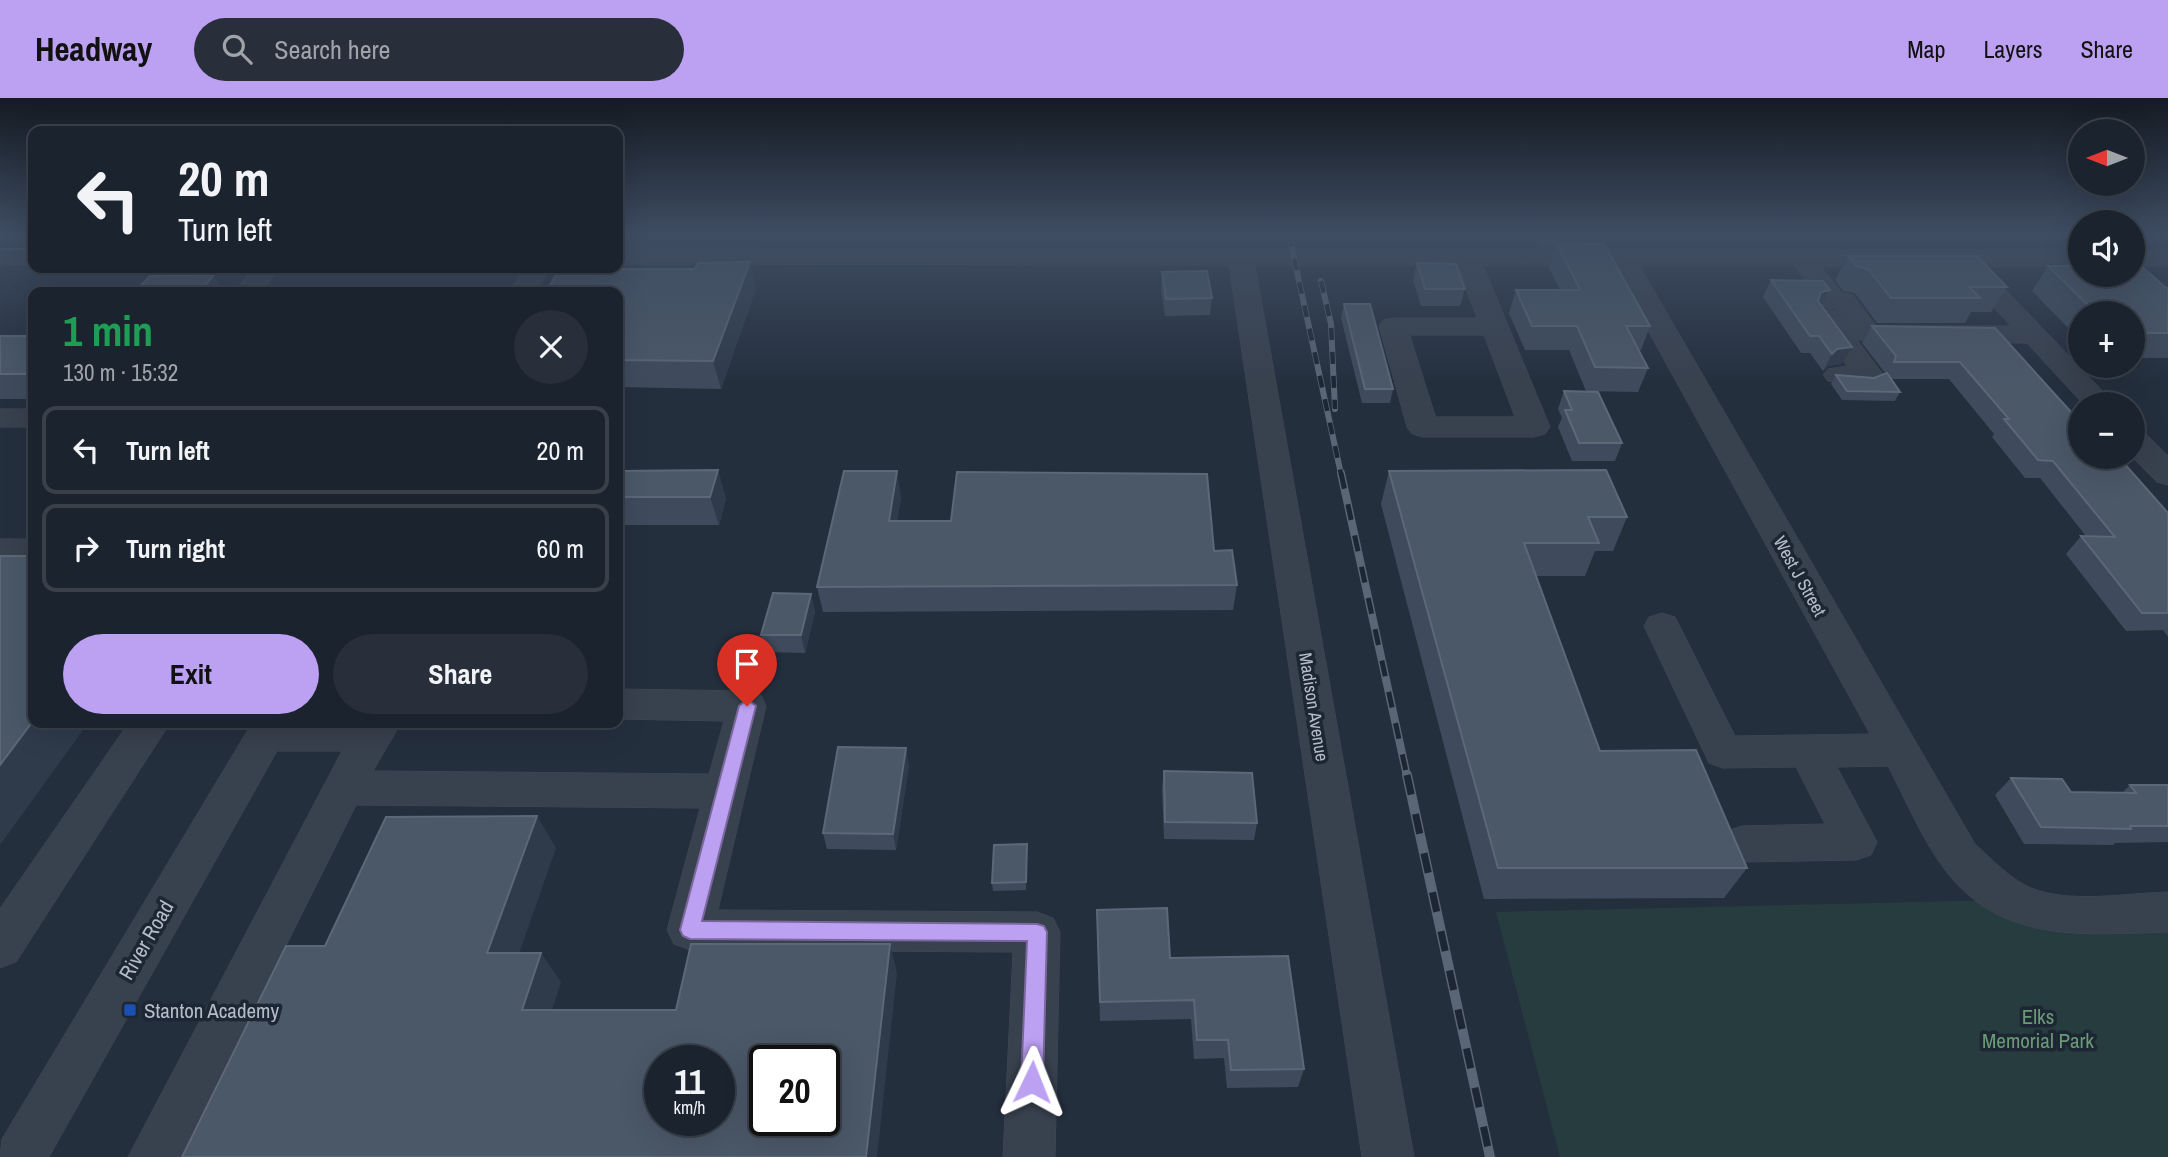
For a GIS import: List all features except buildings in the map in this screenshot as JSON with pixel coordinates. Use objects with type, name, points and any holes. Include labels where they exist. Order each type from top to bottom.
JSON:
[{"type":"street","name":"Madison Avenue","points":[[1245,284],[1388,1157]]},
{"type":"street","points":[[1485,284],[1494,327],[1534,428],[1423,427],[1393,326],[1494,327]]},
{"type":"street","name":"West J Street","points":[[1636,284],[1959,857],[1993,887],[2029,908],[2056,912],[2168,912]]},
{"type":"street","points":[[1809,284],[1868,375],[1839,375]]},
{"type":"street","points":[[1818,284],[1834,301],[1843,301],[1868,334],[2035,335]]},
{"type":"street","points":[[1987,284],[2089,392]]},
{"type":"street","points":[[0,418],[28,418]]},
{"type":"street","points":[[2145,451],[2168,475]]},
{"type":"street","points":[[0,551],[28,551]]},
{"type":"street","points":[[1662,626],[1723,752],[1899,750]]},
{"type":"street","points":[[623,704],[747,706],[690,930],[1037,932],[1030,1157]]},
{"type":"street","points":[[0,947],[147,728]]},
{"type":"street","points":[[269,729],[356,735],[370,728]]},
{"type":"street","points":[[154,1157],[376,728]]},
{"type":"street","name":"River Road","points":[[20,1157],[269,729]]},
{"type":"street","points":[[1742,844],[1856,842],[1808,751]]},
{"type":"street","points":[[344,788],[725,791]]},
{"type":"green space","name":"Elks Memorial Park","points":[[2168,896],[2168,1157],[1560,1157],[1496,912]]},
{"type":"railway","points":[[1300,284],[1341,474]]},
{"type":"railway","points":[[1322,284],[1331,324],[1335,409]]},
{"type":"railway","points":[[1341,473],[1407,776]]},
{"type":"railway","points":[[1407,775],[1490,1157]]},
{"type":"place","name":"Stanton Academy","points":[[130,1010]]},
{"type":"route","points":[[747,706],[690,930],[1037,932],[1032,1082]]}]
